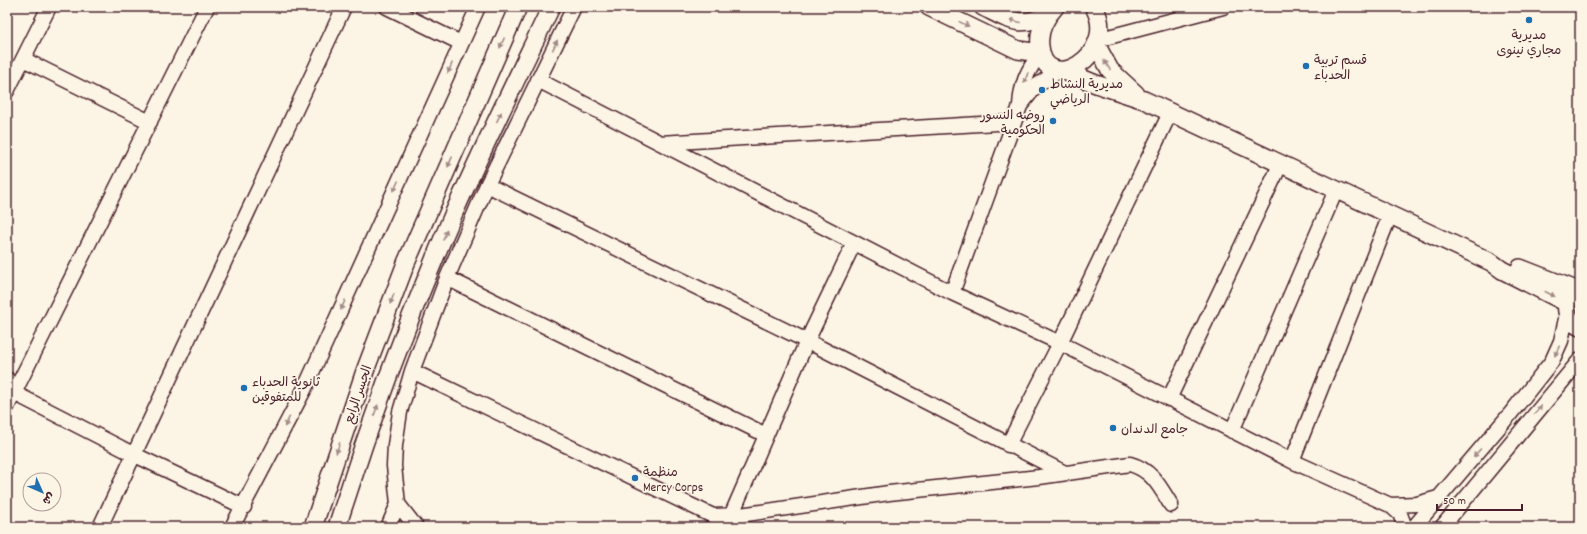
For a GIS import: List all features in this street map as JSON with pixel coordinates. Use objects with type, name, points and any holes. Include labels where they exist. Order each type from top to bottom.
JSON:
[{"type":"main road","name":"الجسر الرابع","points":[[313,527],[365,371],[406,263],[518,7]]},
{"type":"main road","name":"الجسر الرابع","points":[[337,527],[371,425],[430,272],[469,180],[551,7]]},
{"type":"main road","points":[[928,7],[1018,50],[1041,53]]},
{"type":"main road","points":[[983,7],[1018,23],[1034,21],[1052,10]]},
{"type":"main road","points":[[1052,10],[1043,24],[1040,36],[1041,53],[1046,62],[1054,68],[1144,100],[1491,262],[1505,262],[1572,299],[1573,323],[1580,327]]},
{"type":"main road","points":[[1062,70],[1075,68],[1083,62],[1096,42],[1099,12]]},
{"type":"main road","points":[[1096,42],[1110,70],[1120,82],[1144,100]]},
{"type":"street","points":[[7,91],[49,7]]},
{"type":"street","points":[[7,407],[207,7]]},
{"type":"street","points":[[100,527],[344,7]]},
{"type":"street","points":[[387,7],[461,43]]},
{"type":"street","points":[[232,527],[244,507],[304,390],[478,7]]},
{"type":"street","points":[[388,527],[398,504],[394,466],[396,438],[403,399],[412,371],[447,278],[487,185],[574,7]]},
{"type":"street","points":[[1096,42],[1223,7]]},
{"type":"street","points":[[952,293],[1020,106],[1025,78],[1032,64],[1041,53]]},
{"type":"street","points":[[23,59],[150,122]]},
{"type":"street","points":[[1020,106],[1036,86],[1062,70]]},
{"type":"street","points":[[538,80],[952,293],[1060,343],[1292,461],[1390,505],[1400,514],[1405,527]]},
{"type":"street","points":[[1008,445],[1060,343],[1170,113]]},
{"type":"street","points":[[660,143],[1014,122]]},
{"type":"street","points":[[1168,399],[1281,163]]},
{"type":"street","points":[[487,185],[807,341],[1065,473]]},
{"type":"street","points":[[1232,431],[1336,190]]},
{"type":"street","points":[[1292,461],[1390,215]]},
{"type":"street","points":[[728,523],[807,341],[854,243]]},
{"type":"street","points":[[447,278],[766,435]]},
{"type":"street","points":[[1414,527],[1511,413],[1556,355],[1572,299]]},
{"type":"street","points":[[1447,526],[1526,424],[1580,360]]},
{"type":"street","points":[[412,371],[704,513],[728,523],[889,493],[1130,464],[1149,472],[1156,480],[1171,505]]},
{"type":"street","points":[[7,379],[14,393],[133,454],[244,507]]},
{"type":"street","points":[[1511,413],[1526,424]]},
{"type":"street","points":[[1390,505],[1417,504],[1438,498]]},
{"type":"street","points":[[398,504],[416,527]]},
{"type":"place","name":"مديرية مجاري نينوى","points":[[1529,20]]},
{"type":"place","name":"قسم تربية الحدباء","points":[[1306,66]]},
{"type":"place","name":"مديرية النشاط الرياضي","points":[[1042,90]]},
{"type":"place","name":"روضه النسور الحكومية","points":[[1053,121]]},
{"type":"place","name":"ثانوية الحدباء للمتفوقين","points":[[244,388]]},
{"type":"place","name":"جامع الدندان","points":[[1113,428]]},
{"type":"place","name":"منظمة Mercy Corps","points":[[635,478]]}]
